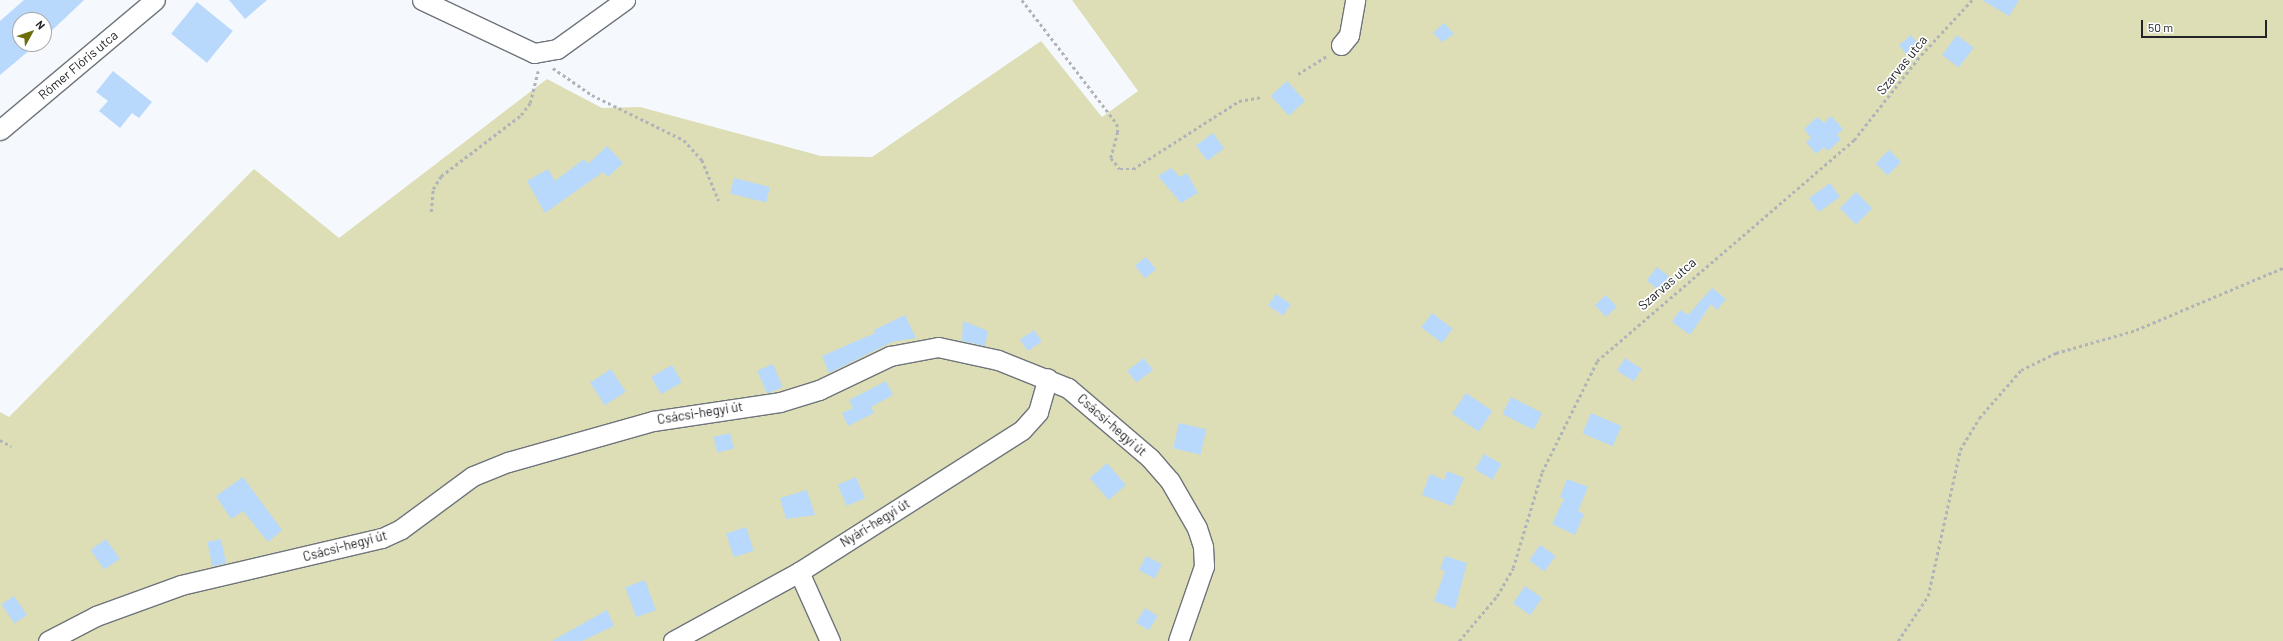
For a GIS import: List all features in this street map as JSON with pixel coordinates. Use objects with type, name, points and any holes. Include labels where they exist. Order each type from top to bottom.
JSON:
[{"type":"street","name":"Rómer Flóris utca","points":[[0,130],[155,0]]},
{"type":"street","points":[[422,0],[534,53],[557,49],[625,0]]},
{"type":"street","points":[[1341,45],[1349,35],[1355,0]]},
{"type":"street","name":"Csácsi-hegyi út","points":[[48,641],[96,616],[181,585],[382,538],[473,476],[508,462],[654,420],[780,402],[819,390],[912,350],[938,347],[998,360],[1048,378],[1089,402],[1150,458],[1170,481],[1197,528],[1204,566],[1178,641]]},
{"type":"street","name":"Nyári-hegyi út","points":[[673,641],[799,572],[1022,430],[1038,412],[1048,378]]},
{"type":"street","points":[[799,572],[830,641]]},
{"type":"path","points":[[1022,0],[1117,124],[1118,132],[1111,158],[1120,169],[1133,169],[1238,101],[1260,97]]},
{"type":"path","name":"Szarvas utca","points":[[1459,641],[1496,596],[1512,568],[1542,472],[1597,361],[1854,140],[1921,54],[1972,0]]},
{"type":"path","points":[[1298,74],[1341,45]]},
{"type":"path","points":[[534,53],[592,96],[684,140],[702,160],[719,201]]},
{"type":"path","points":[[431,212],[433,188],[441,176],[520,114],[530,103],[538,78],[534,53]]},
{"type":"path","points":[[1898,641],[1928,596],[1960,450],[1979,418],[2021,370],[2056,353],[2136,330],[2283,268]]},
{"type":"path","points":[[0,440],[11,446]]},
{"type":"green space","points":[[1072,0],[2283,0],[2283,641],[0,641],[0,412],[9,417],[254,169],[339,238],[547,79],[602,108],[640,107],[821,156],[872,157],[1041,41],[1102,117],[1138,91]]},
{"type":"building","points":[[24,0],[84,0],[52,30],[52,12],[12,12],[12,52],[27,52],[0,75],[0,21]]},
{"type":"building","points":[[229,0],[267,0],[245,19]]},
{"type":"building","points":[[1982,0],[2019,0],[2009,16]]},
{"type":"building","points":[[197,2],[233,31],[207,63],[171,34]]},
{"type":"building","points":[[1444,23],[1454,34],[1442,42],[1433,33]]},
{"type":"building","points":[[1911,35],[1921,47],[1909,58],[1899,45]]},
{"type":"building","points":[[1957,35],[1974,48],[1959,68],[1942,55]]},
{"type":"building","points":[[113,71],[152,102],[139,118],[132,113],[120,128],[99,111],[108,101],[96,92]]},
{"type":"building","points":[[1287,81],[1305,101],[1289,116],[1271,96]]},
{"type":"building","points":[[1831,116],[1843,129],[1837,135],[1841,139],[1828,151],[1824,147],[1816,154],[1806,142],[1811,138],[1804,129],[1817,117],[1824,123]]},
{"type":"building","points":[[1213,133],[1224,148],[1207,161],[1196,145]]},
{"type":"building","points":[[607,146],[623,163],[608,177],[603,172],[545,213],[527,181],[548,169],[555,181],[584,159],[588,164]]},
{"type":"building","points":[[1889,150],[1901,162],[1888,175],[1876,163]]},
{"type":"building","points":[[1171,168],[1180,177],[1187,173],[1198,193],[1181,203],[1158,176]]},
{"type":"building","points":[[734,178],[770,187],[766,202],[730,194]]},
{"type":"building","points":[[1830,183],[1840,197],[1819,212],[1809,198]]},
{"type":"building","points":[[1856,192],[1872,208],[1856,225],[1840,208]]},
{"type":"building","points":[[1146,257],[1156,270],[1145,278],[1135,266]]},
{"type":"building","points":[[1657,267],[1671,278],[1661,291],[1647,280]]},
{"type":"building","points":[[1712,288],[1726,299],[1717,310],[1711,304],[1690,335],[1672,322],[1680,310],[1688,315]]},
{"type":"building","points":[[1276,294],[1291,304],[1283,316],[1268,306]]},
{"type":"building","points":[[1606,295],[1617,307],[1606,317],[1595,305]]},
{"type":"building","points":[[1432,313],[1453,329],[1442,343],[1421,327]]},
{"type":"building","points":[[905,315],[916,338],[892,342],[829,373],[822,356],[875,333],[874,330]]},
{"type":"building","points":[[963,321],[988,331],[985,346],[962,341]]},
{"type":"building","points":[[1034,330],[1042,342],[1028,351],[1020,340]]},
{"type":"building","points":[[1144,358],[1153,370],[1136,383],[1127,371]]},
{"type":"building","points":[[1625,358],[1642,369],[1634,381],[1617,371]]},
{"type":"building","points":[[773,364],[783,387],[767,394],[757,371]]},
{"type":"building","points":[[672,365],[682,382],[661,394],[651,377]]},
{"type":"building","points":[[611,369],[626,392],[605,405],[590,383]]},
{"type":"building","points":[[886,381],[893,395],[871,407],[874,413],[848,426],[842,413],[853,408],[849,400]]},
{"type":"building","points":[[1466,393],[1493,411],[1479,432],[1452,414]]},
{"type":"building","points":[[1511,397],[1542,413],[1534,430],[1502,414]]},
{"type":"building","points":[[1591,413],[1621,426],[1613,446],[1582,433]]},
{"type":"building","points":[[1179,423],[1206,429],[1200,455],[1173,448]]},
{"type":"building","points":[[730,433],[734,449],[717,453],[714,437]]},
{"type":"building","points":[[1484,454],[1501,464],[1492,480],[1475,470]]},
{"type":"building","points":[[1107,463],[1126,485],[1109,500],[1090,478]]},
{"type":"building","points":[[1447,471],[1464,478],[1452,506],[1422,495],[1430,474],[1444,480]]},
{"type":"building","points":[[243,477],[282,530],[268,542],[243,511],[231,519],[216,496]]},
{"type":"building","points":[[856,477],[865,498],[847,506],[838,485]]},
{"type":"building","points":[[1567,479],[1588,487],[1578,511],[1584,514],[1575,535],[1552,524],[1564,499],[1560,497]]},
{"type":"building","points":[[807,490],[815,515],[786,519],[780,498]]},
{"type":"building","points":[[746,527],[754,551],[734,557],[726,533]]},
{"type":"building","points":[[106,539],[120,559],[104,570],[90,550]]},
{"type":"building","points":[[221,539],[226,563],[213,566],[207,542]]},
{"type":"building","points":[[1540,545],[1556,556],[1545,571],[1529,561]]},
{"type":"building","points":[[1146,556],[1162,564],[1155,578],[1139,570]]},
{"type":"building","points":[[1445,556],[1467,563],[1455,609],[1434,601],[1445,571],[1440,569]]},
{"type":"building","points":[[645,580],[656,610],[636,617],[625,587]]},
{"type":"building","points":[[1525,586],[1542,598],[1530,615],[1513,603]]},
{"type":"building","points":[[14,596],[27,615],[14,623],[2,604]]},
{"type":"building","points":[[1145,608],[1158,616],[1149,630],[1136,622]]},
{"type":"building","points":[[607,610],[614,626],[582,641],[552,641]]}]
